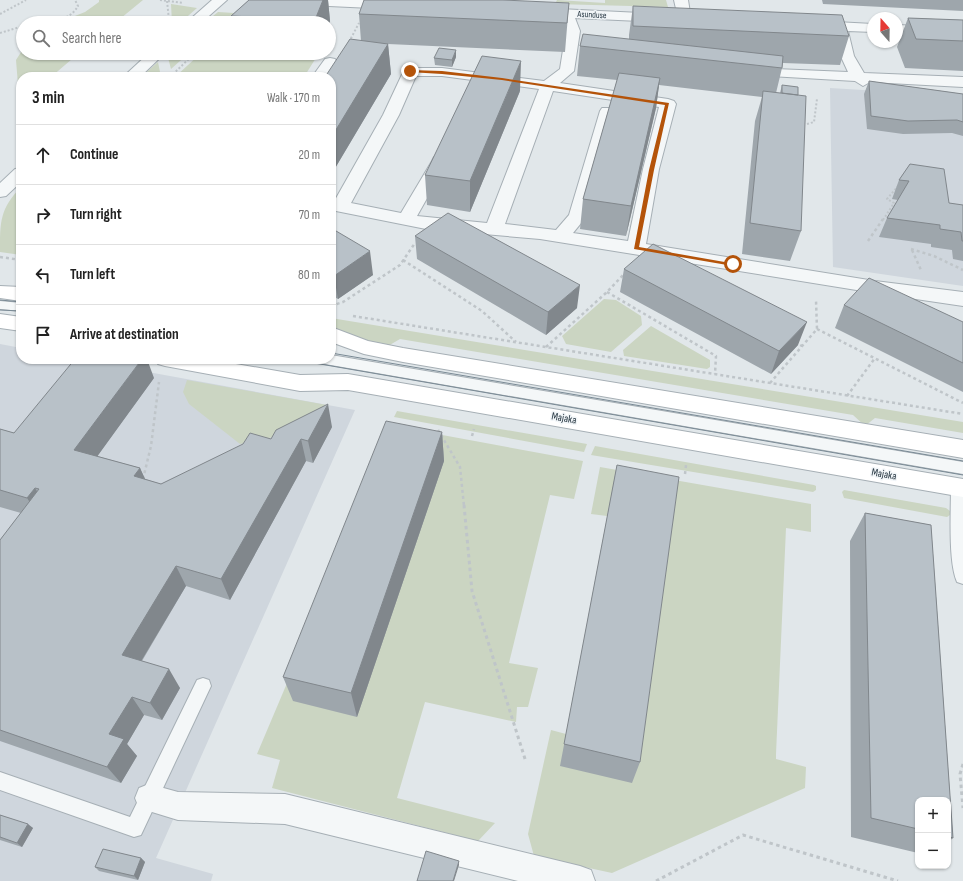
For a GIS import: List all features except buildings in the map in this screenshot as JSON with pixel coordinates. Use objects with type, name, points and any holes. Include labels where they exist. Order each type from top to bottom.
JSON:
[{"type":"street","points":[[201,16],[220,0]]},
{"type":"street","points":[[286,0],[403,4]]},
{"type":"street","points":[[681,0],[684,19]]},
{"type":"street","name":"Asunduse","points":[[525,11],[547,6],[566,13],[699,20]]},
{"type":"street","points":[[494,229],[548,87],[550,83],[567,71],[573,32],[566,13]]},
{"type":"street","points":[[805,24],[867,28]]},
{"type":"street","points":[[840,26],[842,43],[860,78]]},
{"type":"street","points":[[903,29],[963,32]]},
{"type":"street","points":[[137,72],[150,60]]},
{"type":"street","points":[[323,72],[330,62]]},
{"type":"street","points":[[636,249],[652,170],[668,104],[548,87],[477,83],[410,71],[391,115],[336,205],[426,223],[560,236],[636,249],[963,299]]},
{"type":"street","points":[[775,73],[963,82]]},
{"type":"street","points":[[560,236],[577,217],[612,96]]},
{"type":"street","points":[[406,219],[434,173],[448,144]]},
{"type":"street","points":[[0,192],[16,178]]},
{"type":"street","points":[[0,292],[16,294]]},
{"type":"street","points":[[0,321],[16,323]]},
{"type":"street","points":[[336,336],[364,347],[403,355],[963,449]]},
{"type":"street","name":"Majaka","points":[[192,364],[300,383],[355,383],[961,481]]},
{"type":"street","points":[[149,798],[178,806],[285,809],[580,881]]},
{"type":"lane","points":[[0,305],[16,307]]},
{"type":"lane","points":[[336,361],[961,481],[960,551],[963,577]]},
{"type":"lane","points":[[0,781],[134,828],[203,686]]},
{"type":"path","points":[[0,14],[26,0]]},
{"type":"path","points":[[68,16],[76,10],[78,6],[74,0]]},
{"type":"path","points":[[160,0],[167,1],[168,16]]},
{"type":"path","points":[[330,62],[340,60],[361,18]]},
{"type":"path","points":[[0,33],[16,28]]},
{"type":"path","points":[[175,72],[188,60]]},
{"type":"path","points":[[807,124],[814,122],[817,99]]},
{"type":"path","points":[[868,241],[894,203],[887,199],[901,181]]},
{"type":"path","points":[[336,304],[343,302],[400,265],[418,239]]},
{"type":"path","points":[[546,347],[607,292],[625,273],[636,249]]},
{"type":"path","points":[[922,273],[917,259],[911,249],[934,256],[963,270]]},
{"type":"path","points":[[0,257],[16,259]]},
{"type":"path","points":[[403,260],[482,311],[516,342]]},
{"type":"path","points":[[769,383],[817,329],[815,292],[822,278]]},
{"type":"path","points":[[607,292],[716,356],[715,374]]},
{"type":"path","points":[[347,315],[963,414]]},
{"type":"path","points":[[817,329],[963,403]]},
{"type":"path","points":[[788,338],[802,346]]},
{"type":"path","points":[[847,396],[875,358]]},
{"type":"path","points":[[140,483],[146,472],[151,446],[159,379]]},
{"type":"path","points":[[438,430],[460,467],[472,591],[526,762]]},
{"type":"path","points":[[963,764],[960,774],[963,808]]},
{"type":"path","points":[[656,881],[662,880],[743,835],[898,881]]},
{"type":"shaded area","points":[[830,88],[963,96],[963,286],[833,267]]},
{"type":"shaded area","points":[[0,344],[16,347],[16,364],[104,364],[355,410],[156,858],[213,874],[211,881],[0,881]]},
{"type":"green space","points":[[99,0],[143,0],[124,16],[75,16],[85,12],[99,2]]},
{"type":"green space","points":[[557,0],[605,3],[605,0],[666,0],[668,7],[555,4]]},
{"type":"green space","points":[[171,4],[197,8],[188,16],[172,16]]},
{"type":"green space","points":[[218,12],[234,13],[231,16],[213,16]]},
{"type":"green space","points":[[16,60],[71,60],[57,72],[17,72]]},
{"type":"green space","points":[[169,60],[181,60],[171,69]]},
{"type":"green space","points":[[193,60],[315,60],[307,72],[180,72]]},
{"type":"green space","points":[[158,62],[160,72],[147,72]]},
{"type":"green space","points":[[16,193],[16,254],[0,252],[1,224],[5,209]]},
{"type":"green space","points":[[604,299],[616,300],[641,316],[642,325],[611,352],[566,344],[562,336]]},
{"type":"green space","points":[[336,319],[963,422],[963,433],[875,418],[865,426],[853,415],[400,339],[388,346],[363,340],[336,329]]},
{"type":"green space","points":[[651,326],[710,360],[710,367],[707,369],[624,356],[623,350]]},
{"type":"green space","points":[[187,380],[327,405],[302,431],[240,444],[189,404],[183,392]]},
{"type":"green space","points":[[397,411],[587,444],[584,452],[394,417]]},
{"type":"green space","points":[[388,425],[583,461],[574,499],[550,495],[509,663],[538,668],[528,707],[517,707],[516,722],[425,702],[397,798],[495,823],[478,841],[272,788],[280,760],[257,754],[293,669]]},
{"type":"green space","points":[[595,446],[814,485],[816,486],[816,490],[813,492],[591,455]]},
{"type":"green space","points":[[600,467],[811,504],[811,532],[786,528],[776,754],[776,759],[806,767],[805,788],[612,873],[534,856],[528,834],[551,730],[566,734],[612,494],[607,516],[591,514]]},
{"type":"green space","points":[[844,490],[946,508],[950,511],[950,515],[947,517],[844,498],[842,492]]},
{"type":"tram line","points":[[0,300],[16,302]]},
{"type":"tram line","points":[[0,310],[16,311]]},
{"type":"tram line","points":[[336,354],[963,461]]},
{"type":"tram line","points":[[320,364],[963,475]]},
{"type":"route","points":[[410,71],[442,72],[502,79],[668,104],[652,170],[636,249],[733,264]]}]
